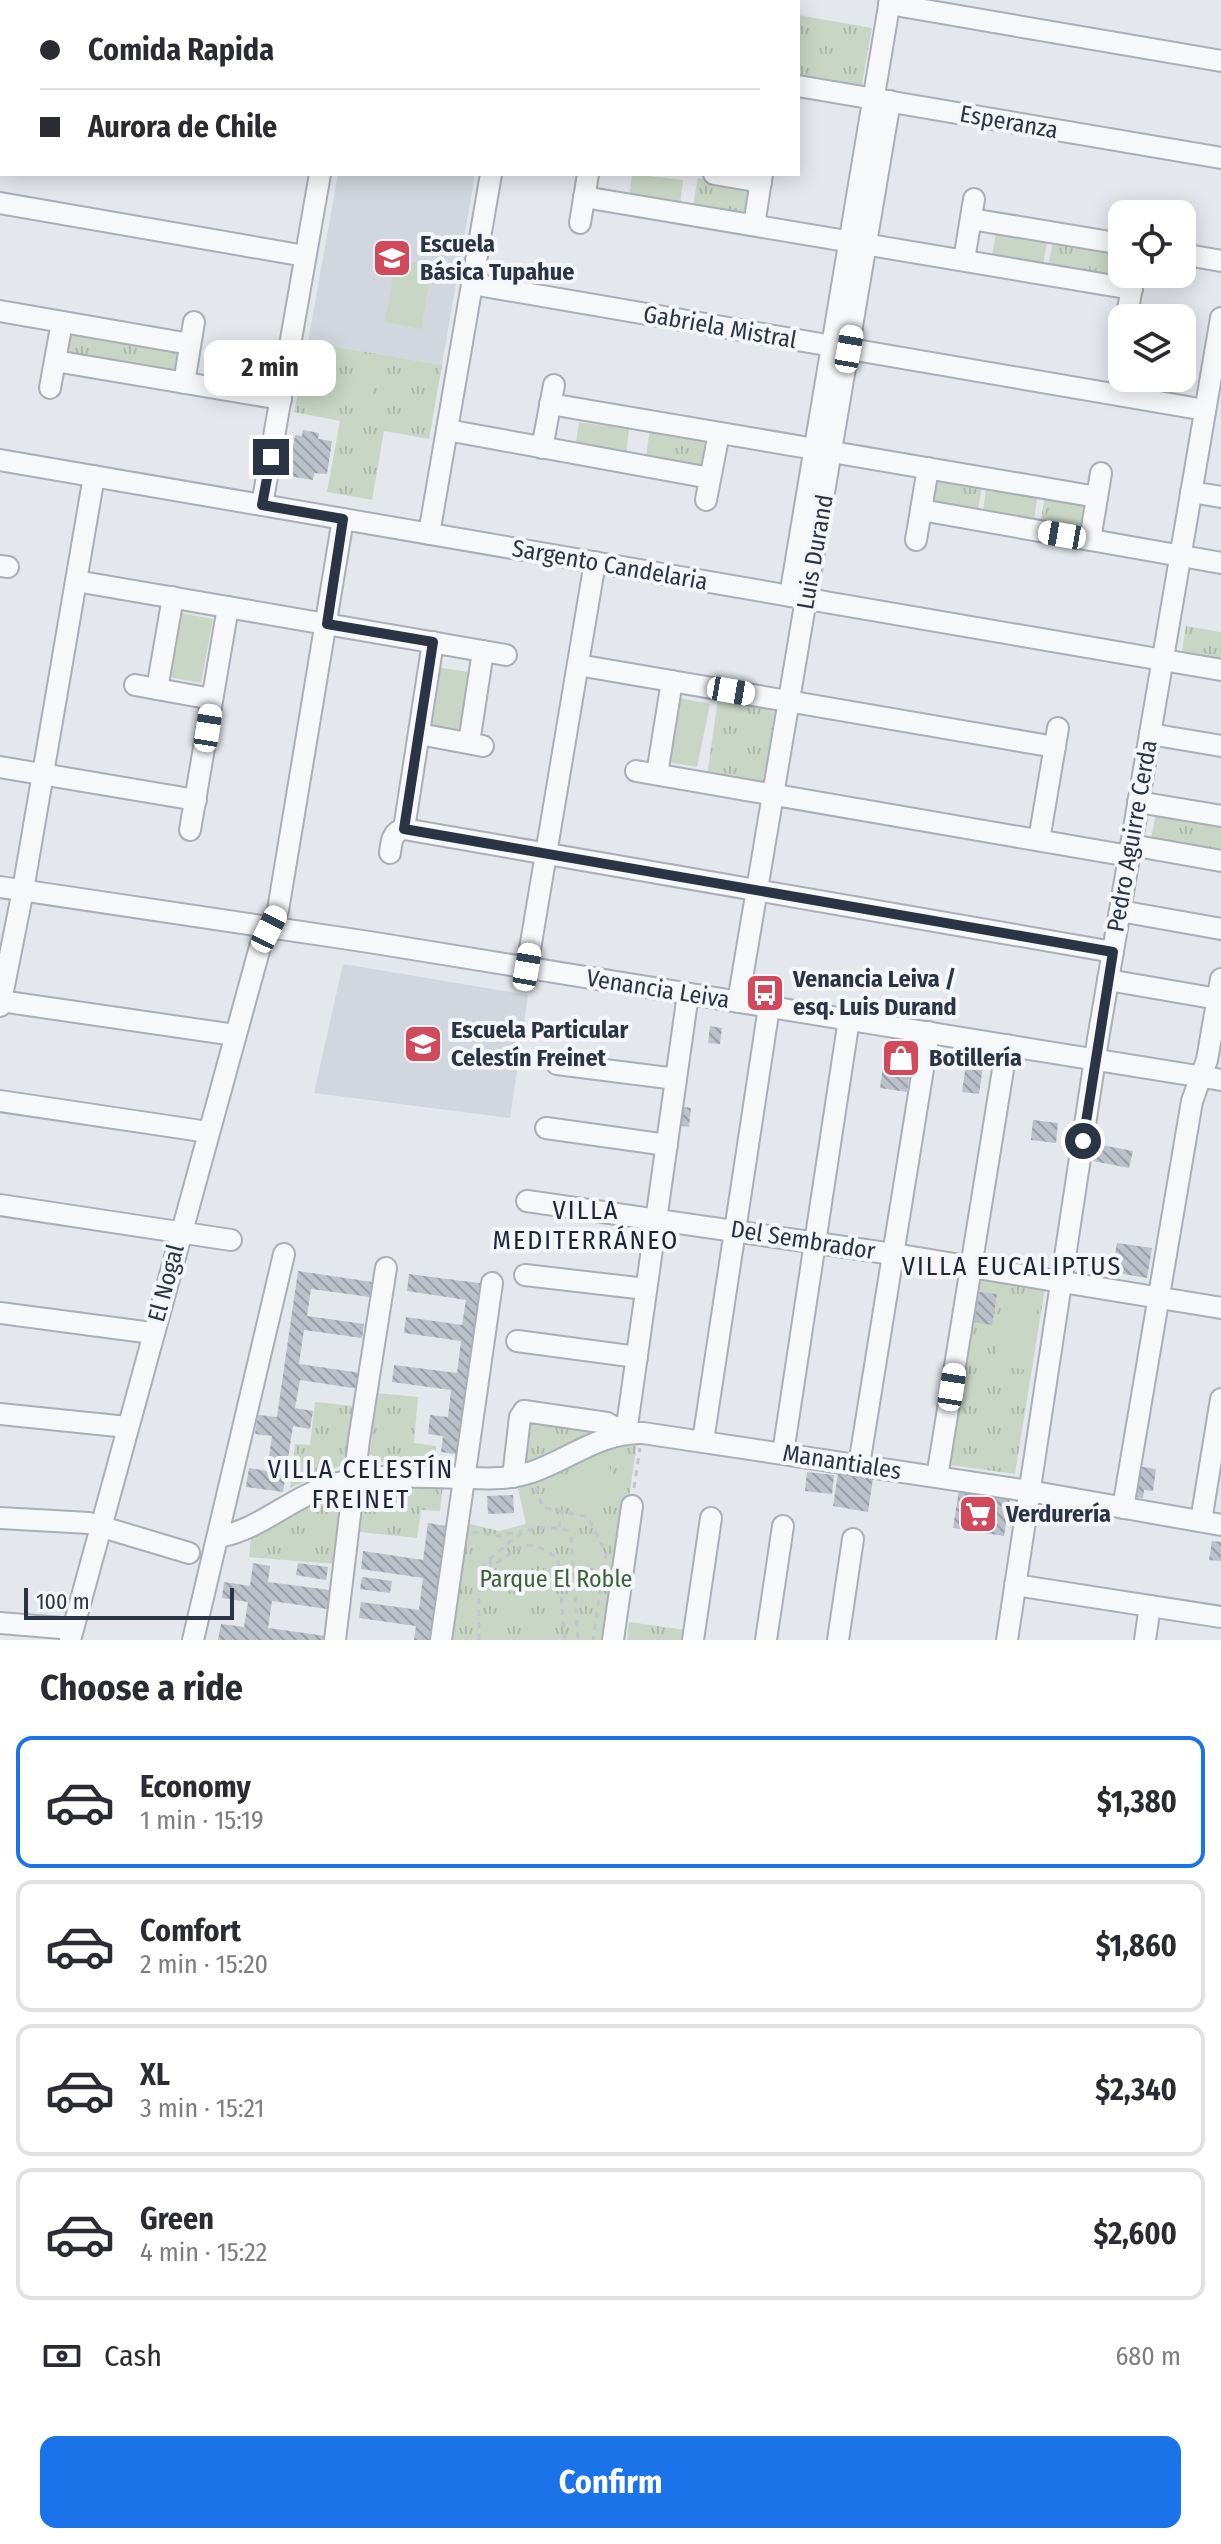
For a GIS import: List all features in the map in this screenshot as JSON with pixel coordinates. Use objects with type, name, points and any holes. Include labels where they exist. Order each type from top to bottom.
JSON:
[{"type":"street","points":[[889,2],[1221,61]]},
{"type":"street","name":"Luis Durand","points":[[738,1002],[790,702],[799,597],[882,100],[889,2]]},
{"type":"street","name":"Esperanza","points":[[800,86],[1221,158]]},
{"type":"street","points":[[262,505],[320,176]]},
{"type":"street","points":[[429,534],[491,176]]},
{"type":"street","points":[[580,223],[588,176]]},
{"type":"street","points":[[738,176],[762,178],[754,225]]},
{"type":"street","points":[[584,197],[964,260],[1108,278]]},
{"type":"street","points":[[0,203],[305,256]]},
{"type":"street","points":[[964,260],[972,209],[1108,241]]},
{"type":"street","points":[[1196,257],[1221,261]]},
{"type":"street","name":"Gabriela Mistral","points":[[472,284],[840,347],[1210,423]]},
{"type":"street","points":[[0,311],[190,344]]},
{"type":"street","name":"Pedro Aguirre Cerda","points":[[1007,1640],[1108,980],[1191,492],[1210,423],[1221,318]]},
{"type":"street","points":[[50,388],[62,322]]},
{"type":"street","points":[[184,383],[194,322]]},
{"type":"street","points":[[55,361],[281,399]]},
{"type":"street","points":[[542,448],[552,394],[719,433],[1097,497]]},
{"type":"street","points":[[447,430],[710,478]]},
{"type":"street","points":[[706,500],[719,433]]},
{"type":"street","name":"Sargento Candelaria","points":[[0,460],[1221,670]]},
{"type":"street","points":[[916,540],[928,468]]},
{"type":"street","points":[[1090,540],[1101,473]]},
{"type":"street","points":[[94,476],[23,890],[0,1003],[235,1035]]},
{"type":"street","points":[[1191,492],[1221,497]]},
{"type":"street","points":[[921,510],[1221,563]]},
{"type":"street","name":"El Nogal","points":[[71,1634],[260,947],[278,910],[343,519]]},
{"type":"street","points":[[527,967],[595,562]]},
{"type":"street","points":[[76,581],[506,655]]},
{"type":"street","points":[[157,689],[173,597]]},
{"type":"street","points":[[190,830],[228,607]]},
{"type":"street","points":[[404,829],[433,642]]},
{"type":"street","points":[[419,734],[476,745],[483,651]]},
{"type":"street","points":[[578,665],[790,702],[1056,738],[1039,840]]},
{"type":"street","points":[[672,681],[646,773],[1039,840],[1221,861]]},
{"type":"street","points":[[135,685],[212,699]]},
{"type":"street","points":[[1150,734],[1221,746]]},
{"type":"street","points":[[0,767],[196,800]]},
{"type":"street","points":[[1138,802],[1221,816]]},
{"type":"street","points":[[390,853],[393,837],[404,829],[1113,952]]},
{"type":"street","name":"Venancia Leiva","points":[[0,887],[527,967],[1211,1078]]},
{"type":"street","points":[[1120,911],[1221,929]]},
{"type":"street","points":[[1108,980],[1219,989],[1207,1060],[1211,1078],[1192,1101],[1123,1508]]},
{"type":"street","points":[[522,1474],[520,1417],[524,1411],[607,1423],[634,1433],[637,1357],[688,994]]},
{"type":"street","points":[[703,1441],[769,1007]]},
{"type":"street","points":[[783,1453],[849,1019]]},
{"type":"street","points":[[859,1465],[929,1032]]},
{"type":"street","points":[[937,1477],[1007,1045]]},
{"type":"street","points":[[557,1064],[676,1079]]},
{"type":"street","points":[[0,1101],[208,1132]]},
{"type":"street","points":[[546,1128],[667,1145]]},
{"type":"street","name":"Del Sembrador","points":[[527,1201],[972,1266],[1221,1308]]},
{"type":"street","points":[[0,1205],[231,1240]]},
{"type":"street","points":[[193,1640],[284,1254]]},
{"type":"street","points":[[335,1640],[386,1268]]},
{"type":"street","points":[[525,1275],[646,1289]]},
{"type":"street","points":[[441,1640],[467,1478],[492,1283]]},
{"type":"street","points":[[0,1313],[152,1333]]},
{"type":"street","points":[[517,1341],[637,1357]]},
{"type":"street","points":[[1211,1523],[1221,1399]]},
{"type":"street","points":[[0,1414],[127,1427]]},
{"type":"street","name":"Manantiales","points":[[218,1537],[245,1530],[307,1495],[355,1478],[467,1478],[522,1474],[604,1438],[634,1433],[1029,1491],[1211,1523]]},
{"type":"street","points":[[613,1640],[632,1506]]},
{"type":"street","points":[[0,1518],[101,1526],[189,1553]]},
{"type":"street","points":[[693,1640],[711,1518]]},
{"type":"street","points":[[766,1640],[783,1526]]},
{"type":"street","points":[[838,1640],[853,1539]]},
{"type":"street","points":[[1015,1585],[1221,1617]]},
{"type":"street","points":[[1145,1640],[1150,1606]]},
{"type":"street","points":[[0,1623],[71,1634]]},
{"type":"path","points":[[632,1506],[634,1433]]},
{"type":"path","points":[[522,1474],[542,1507],[588,1517],[606,1553],[593,1640]]},
{"type":"path","points":[[559,1529],[563,1511]]},
{"type":"path","points":[[469,1535],[474,1532],[498,1536],[540,1527],[567,1530],[571,1536],[578,1640]]},
{"type":"path","points":[[479,1640],[479,1574],[489,1560],[522,1531]]},
{"type":"path","points":[[489,1560],[492,1566],[523,1545],[553,1553],[558,1561],[565,1640]]},
{"type":"shaded area","name":"Escuela Básica Tupahue","points":[[338,176],[475,176],[442,365],[308,342]]},
{"type":"shaded area","name":"Escuela Particular Celestín Freinet","points":[[343,964],[528,995],[510,1118],[314,1093]]},
{"type":"green space","points":[[800,15],[872,28],[861,89],[800,78]]},
{"type":"green space","points":[[632,176],[683,180],[680,207],[629,199]]},
{"type":"green space","points":[[698,178],[752,188],[749,214],[693,205]]},
{"type":"green space","points":[[996,233],[1047,242],[1043,265],[992,256]]},
{"type":"green space","points":[[1054,236],[1108,247],[1108,280],[1047,272]]},
{"type":"green space","points":[[396,260],[432,266],[421,329],[385,322]]},
{"type":"green space","points":[[65,331],[182,347],[183,373],[65,358]]},
{"type":"green space","points":[[308,342],[442,365],[429,439],[384,431],[372,500],[327,492],[340,421],[294,412]]},
{"type":"green space","points":[[317,370],[375,381],[370,407],[312,396]]},
{"type":"green space","points":[[579,422],[629,429],[626,456],[575,449]]},
{"type":"green space","points":[[650,429],[711,440],[706,468],[646,457]]},
{"type":"green space","points":[[932,478],[982,486],[978,510],[928,501]]},
{"type":"green space","points":[[986,489],[1037,498],[1034,521],[983,512]]},
{"type":"green space","points":[[1045,496],[1094,505],[1090,528],[1041,519]]},
{"type":"green space","points":[[176,612],[213,619],[201,683],[163,676]]},
{"type":"green space","points":[[1186,626],[1221,632],[1221,664],[1181,658]]},
{"type":"green space","points":[[437,667],[474,673],[462,736],[426,730]]},
{"type":"green space","points":[[679,698],[710,704],[697,767],[667,762]]},
{"type":"green space","points":[[718,699],[775,707],[764,784],[707,776]]},
{"type":"green space","points":[[1156,813],[1221,825],[1221,857],[1150,844]]},
{"type":"green space","points":[[976,1279],[1045,1288],[1015,1474],[944,1464]]},
{"type":"green space","points":[[1005,1295],[1039,1300],[1028,1370],[994,1365]]},
{"type":"green space","points":[[376,1393],[418,1397],[414,1443],[436,1446],[435,1462],[380,1462],[370,1454]]},
{"type":"green space","points":[[315,1402],[353,1406],[347,1463],[290,1488],[295,1444],[310,1445]]},
{"type":"green space","points":[[523,1415],[607,1428],[518,1466]]},
{"type":"green space","name":"Parque El Roble","points":[[637,1443],[608,1640],[450,1640],[466,1523],[499,1531],[526,1524],[518,1488],[590,1454]]},
{"type":"green space","points":[[609,1464],[616,1494],[563,1508],[555,1478]]},
{"type":"green space","points":[[443,1485],[440,1511],[421,1510],[417,1538],[360,1532],[365,1492],[371,1486]]},
{"type":"green space","points":[[332,1491],[340,1504],[335,1564],[249,1557],[251,1537]]},
{"type":"green space","points":[[629,1622],[685,1630],[684,1640],[627,1640]]},
{"type":"building","points":[[303,430],[319,433],[318,439],[332,441],[327,474],[314,473],[313,480],[288,476],[295,435],[302,436]]},
{"type":"building","points":[[710,1026],[722,1028],[720,1044],[708,1043]]},
{"type":"building","points":[[885,1052],[912,1056],[907,1092],[880,1088]]},
{"type":"building","points":[[966,1064],[983,1066],[979,1094],[962,1092]]},
{"type":"building","points":[[678,1106],[691,1108],[689,1127],[675,1125]]},
{"type":"building","points":[[1033,1120],[1058,1123],[1056,1143],[1031,1140]]},
{"type":"building","points":[[1096,1144],[1133,1151],[1129,1168],[1093,1161]]},
{"type":"building","points":[[1117,1243],[1152,1248],[1147,1278],[1112,1272]]},
{"type":"building","points":[[298,1271],[372,1282],[370,1297],[311,1289],[307,1316],[364,1324],[362,1338],[304,1330],[299,1364],[361,1373],[359,1389],[300,1380],[295,1408],[313,1411],[310,1429],[293,1426],[283,1492],[246,1487],[249,1468],[267,1471],[272,1436],[255,1434],[258,1415],[277,1417]]},
{"type":"building","points":[[409,1274],[486,1284],[462,1455],[441,1452],[443,1436],[428,1434],[430,1415],[448,1417],[451,1390],[392,1382],[394,1365],[457,1373],[461,1341],[404,1333],[406,1317],[462,1325],[466,1300],[407,1291]]},
{"type":"building","points":[[979,1292],[997,1294],[992,1325],[974,1322]]},
{"type":"building","points":[[1136,1466],[1156,1469],[1153,1491],[1144,1490],[1143,1498],[1131,1496]]},
{"type":"building","points":[[807,1472],[834,1475],[832,1494],[805,1491]]},
{"type":"building","points":[[838,1473],[873,1478],[868,1512],[833,1506]]},
{"type":"building","points":[[959,1490],[1010,1497],[1004,1536],[953,1528]]},
{"type":"building","points":[[513,1495],[514,1513],[488,1514],[487,1496]]},
{"type":"building","points":[[428,1523],[447,1526],[431,1640],[414,1640],[416,1626],[359,1618],[361,1602],[419,1610],[423,1578],[361,1569],[363,1551],[423,1560]]},
{"type":"building","points":[[1212,1541],[1221,1542],[1221,1561],[1209,1560]]},
{"type":"building","points":[[253,1563],[270,1566],[268,1582],[330,1590],[327,1609],[272,1601],[268,1628],[326,1636],[326,1640],[218,1640],[221,1624],[244,1627],[248,1602],[222,1598],[224,1582],[250,1586]]},
{"type":"building","points":[[298,1563],[328,1567],[326,1580],[296,1575]]},
{"type":"building","points":[[362,1577],[392,1581],[390,1593],[360,1589]]},
{"type":"place","name":"Escuela Básica Tupahue","points":[[392,258]]},
{"type":"place","name":"Venancia Leiva / esq. Luis Durand","points":[[765,993]]},
{"type":"place","name":"Escuela Particular Celestín Freinet","points":[[423,1044]]},
{"type":"place","name":"Botillería","points":[[901,1058]]},
{"type":"place","name":"Verdurería","points":[[978,1514]]},
{"type":"district","name":"VILLA MEDITERRÁNEO","points":[[586,1225]]},
{"type":"district","name":"VILLA EUCALIPTUS","points":[[1012,1266]]},
{"type":"district","name":"VILLA CELESTÍN FREINET","points":[[361,1484]]},
{"type":"route","points":[[271,457],[262,505],[343,519],[327,624],[433,642],[404,829],[1113,952],[1083,1141]]}]
